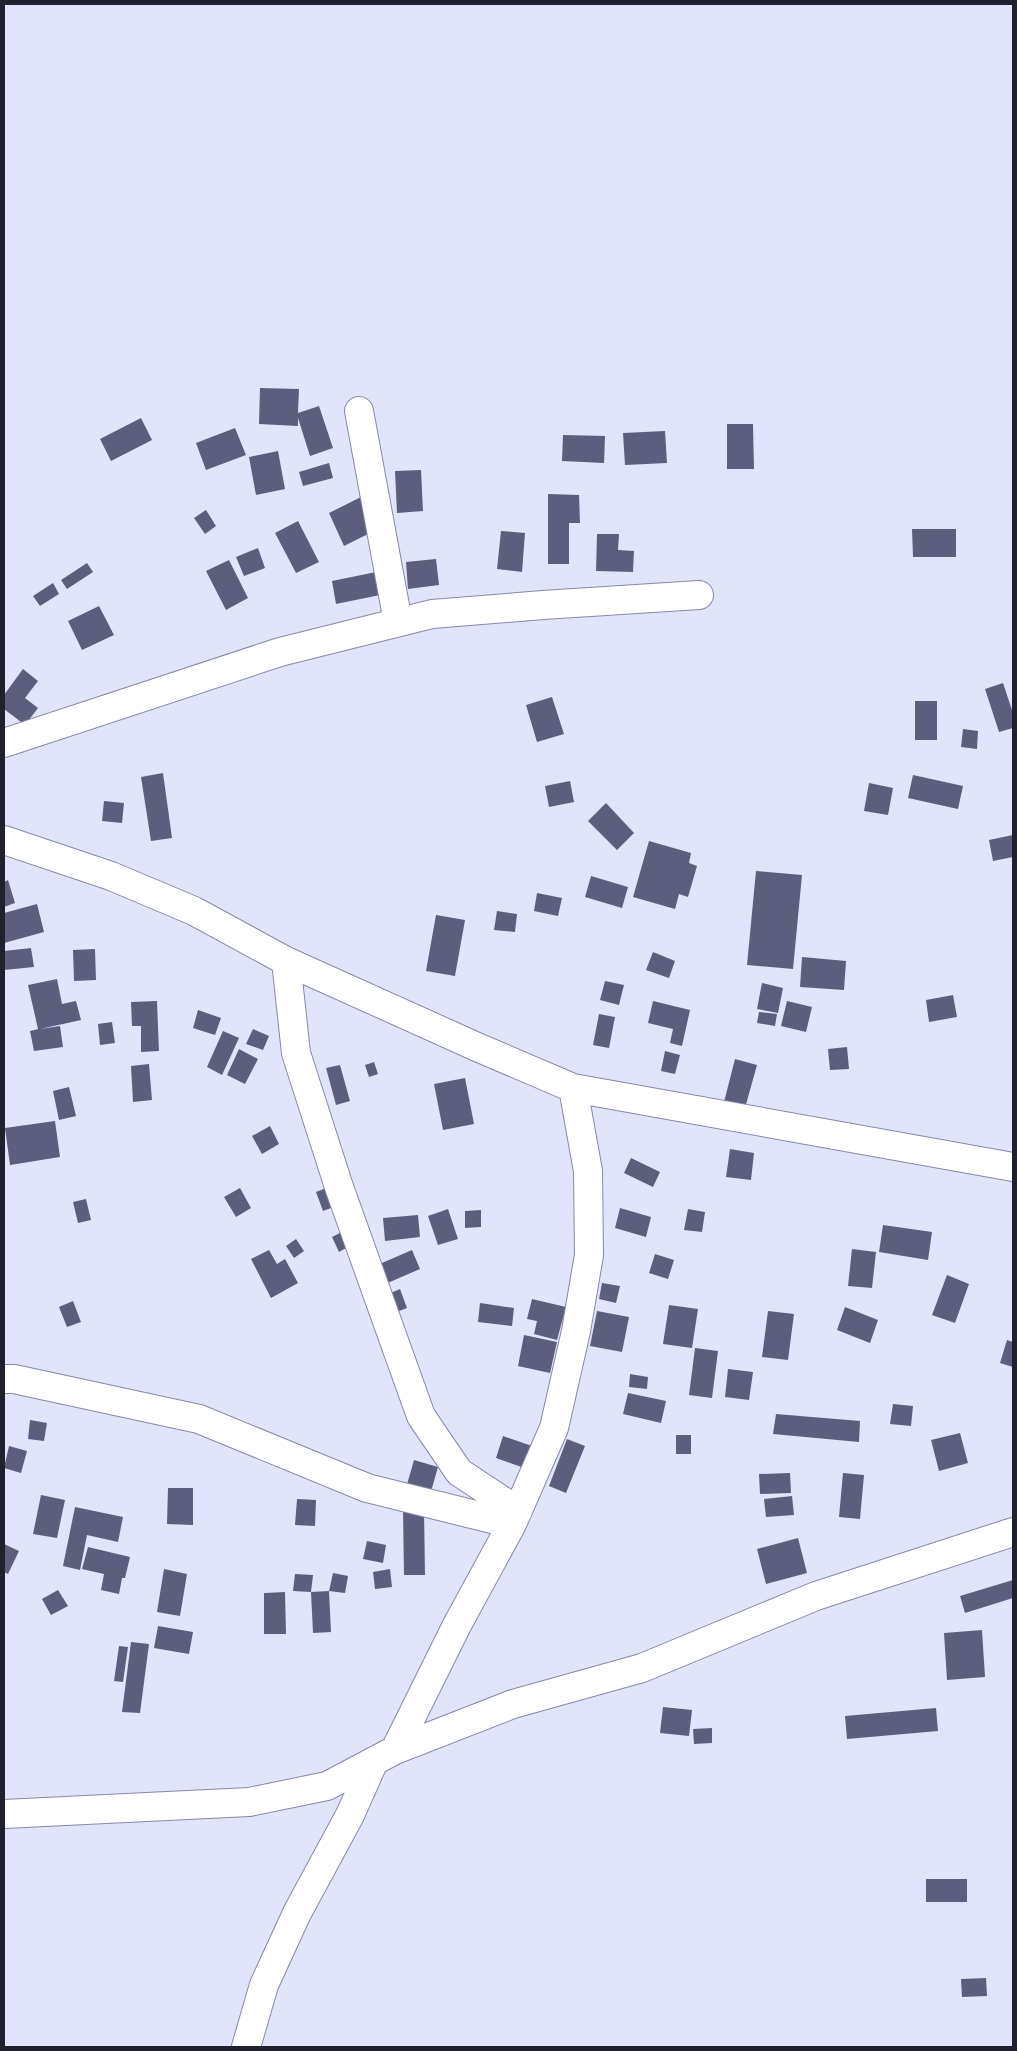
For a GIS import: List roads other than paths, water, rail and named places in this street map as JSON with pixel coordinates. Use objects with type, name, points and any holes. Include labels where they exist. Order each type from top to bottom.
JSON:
[{"type":"street","points":[[359,410],[398,622]]},
{"type":"street","points":[[4,743],[280,652],[398,622],[441,613],[542,604],[699,595]]},
{"type":"street","points":[[4,840],[111,876],[194,911],[286,961],[573,1088],[1013,1167]]},
{"type":"street","points":[[286,961],[296,1053],[339,1187],[421,1416],[459,1472],[515,1517]]},
{"type":"street","points":[[246,2047],[264,1985],[298,1913],[515,1517],[554,1428],[576,1331],[589,1255],[588,1171],[573,1088]]},
{"type":"street","points":[[4,1379],[14,1379],[199,1419],[367,1488],[515,1517]]},
{"type":"street","points":[[4,1814],[249,1802],[327,1786],[385,1755],[513,1704],[642,1668],[816,1596],[1013,1532]]}]
